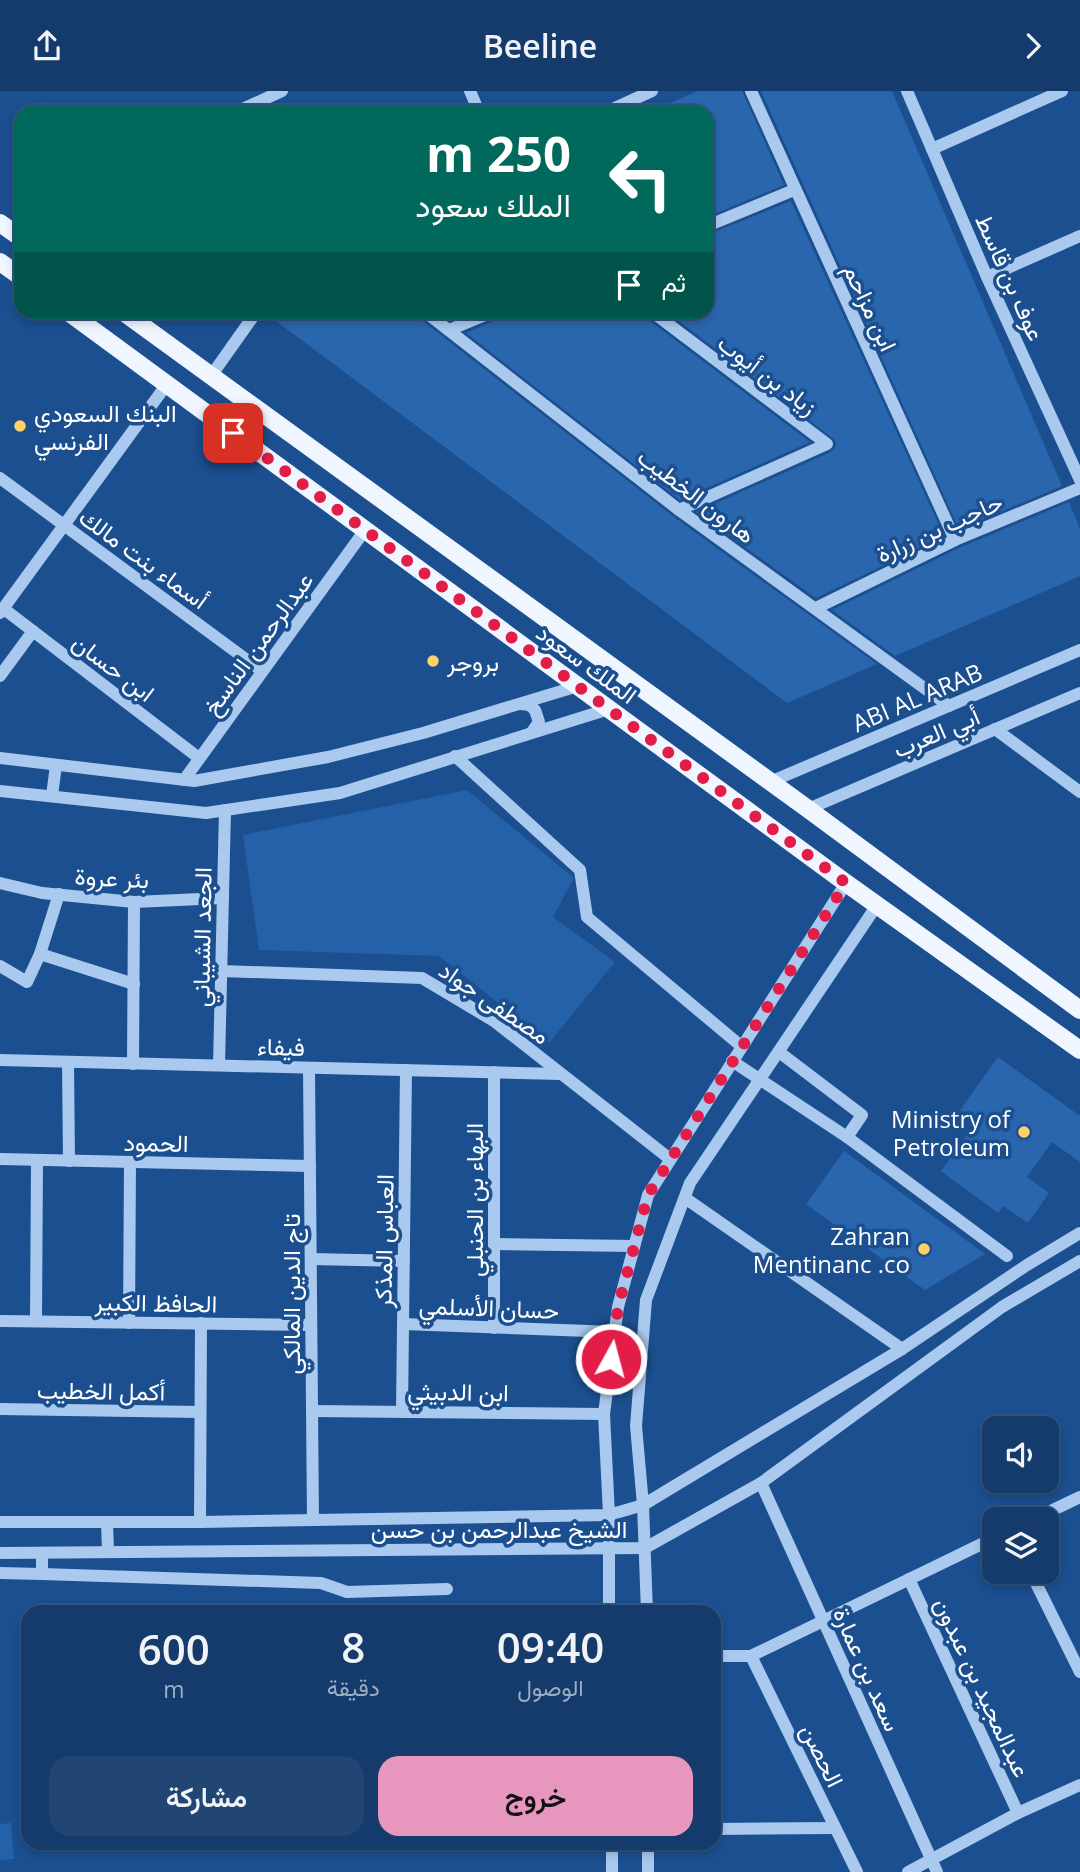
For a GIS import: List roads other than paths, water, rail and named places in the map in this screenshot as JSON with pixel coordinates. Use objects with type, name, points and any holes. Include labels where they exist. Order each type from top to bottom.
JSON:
[{"type":"main road","name":"الملك سعود","points":[[78,319],[846,883],[1080,1050]]},
{"type":"main road","name":"الملك سعود","points":[[133,319],[1080,1010]]},
{"type":"street","points":[[251,105],[282,91]]},
{"type":"street","points":[[628,96],[652,91]]},
{"type":"street","name":"ابن مزاحم","points":[[751,91],[955,540]]},
{"type":"street","name":"عوف بن قاسط","points":[[907,91],[987,277],[1080,480]]},
{"type":"street","points":[[932,149],[1061,91]]},
{"type":"street","points":[[714,223],[794,190]]},
{"type":"street","points":[[987,277],[1080,236]]},
{"type":"street","points":[[211,376],[251,319]]},
{"type":"street","name":"هارون الخطيب","points":[[435,319],[679,510],[949,706]]},
{"type":"street","points":[[449,330],[476,319]]},
{"type":"street","name":"زياد بن أيوب","points":[[662,319],[827,444],[679,510]]},
{"type":"street","points":[[2,611],[166,384]]},
{"type":"street","name":"أسماء بنت مالك","points":[[0,479],[262,671]]},
{"type":"street","name":"حاجب بن زرارة","points":[[816,608],[955,540],[1080,488]]},
{"type":"street","name":"عبدالرحمن الناسخ","points":[[184,780],[365,530]]},
{"type":"street","name":"ابن حسان","points":[[2,611],[33,631],[200,758]]},
{"type":"street","points":[[0,676],[33,631]]},
{"type":"street","name":"ABI AL ARAB","points":[[771,782],[1080,650]]},
{"type":"street","points":[[0,758],[194,781],[328,757],[423,733],[578,686]]},
{"type":"street","name":"أبي العرب","points":[[808,809],[1080,693]]},
{"type":"street","points":[[521,704],[529,705],[538,716],[539,722],[531,732]]},
{"type":"street","points":[[0,791],[206,813],[340,793],[609,709]]},
{"type":"street","points":[[995,729],[1080,792]]},
{"type":"street","points":[[455,756],[580,870],[587,917],[741,1046]]},
{"type":"street","points":[[52,796],[56,765]]},
{"type":"street","name":"الجعد الشيباني","points":[[219,1065],[225,810]]},
{"type":"street","name":"بئر عروة","points":[[0,883],[41,893],[134,902],[223,898]]},
{"type":"street","points":[[609,1605],[609,1515],[604,1414],[618,1307],[648,1195],[846,883]]},
{"type":"street","points":[[0,966],[27,982],[40,954],[59,894]]},
{"type":"street","points":[[133,1063],[134,902]]},
{"type":"street","points":[[647,1605],[643,1504],[636,1426],[646,1300],[690,1183],[877,905]]},
{"type":"street","points":[[40,954],[134,984]]},
{"type":"street","name":"مصطفى جواد","points":[[222,971],[422,978],[494,1021],[670,1159]]},
{"type":"street","points":[[779,1052],[862,1115],[847,1137]]},
{"type":"street","name":"فيفاء","points":[[0,1060],[561,1074]]},
{"type":"street","points":[[732,1061],[847,1137],[1007,1256]]},
{"type":"street","points":[[68,1062],[68,1161]]},
{"type":"street","name":"تاج الدين المالكي","points":[[309,1068],[313,1520]]},
{"type":"street","name":"العباس المذكر","points":[[402,1412],[406,1070]]},
{"type":"street","name":"البهاء بن الحنبلي","points":[[494,1072],[494,1328]]},
{"type":"street","name":"الحمود","points":[[0,1159],[310,1166]]},
{"type":"street","points":[[36,1321],[37,1160]]},
{"type":"street","points":[[129,1322],[130,1162]]},
{"type":"street","points":[[685,1198],[902,1349]]},
{"type":"street","name":"الشيخ عبدالرحمن بن حسن","points":[[0,1522],[200,1522],[609,1515],[643,1504],[902,1349],[1027,1265],[1080,1233]]},
{"type":"street","points":[[494,1244],[634,1246]]},
{"type":"street","points":[[311,1259],[404,1261]]},
{"type":"street","name":"الشيخ عبدالرحمن بن حسن","points":[[0,1553],[645,1548],[761,1483],[1002,1307],[1080,1261]]},
{"type":"street","name":"الحافظ الكبير","points":[[0,1321],[311,1325]]},
{"type":"street","points":[[200,1522],[201,1323]]},
{"type":"street","name":"حسان الأسلمي","points":[[403,1325],[615,1332]]},
{"type":"street","name":"أكمل الخطيب","points":[[0,1409],[200,1412]]},
{"type":"street","name":"ابن الدبيثي","points":[[312,1411],[604,1414]]},
{"type":"street","name":"سعد بن عمارة","points":[[761,1483],[937,1872]]},
{"type":"street","points":[[1059,1507],[1080,1497]]},
{"type":"street","points":[[107,1522],[108,1552]]},
{"type":"street","points":[[721,1656],[751,1655],[982,1544]]},
{"type":"street","points":[[42,1553],[42,1574]]},
{"type":"street","points":[[0,1573],[321,1583],[347,1592],[447,1589]]},
{"type":"street","name":"عبدالمجيد بن عبدون","points":[[909,1579],[1018,1813]]},
{"type":"street","points":[[1036,1584],[1080,1672]]},
{"type":"street","name":"الحصن","points":[[751,1655],[857,1872]]},
{"type":"street","points":[[908,1872],[1018,1813],[1080,1785]]},
{"type":"street","points":[[721,1829],[835,1828]]},
{"type":"street","points":[[612,1850],[612,1872]]},
{"type":"street","points":[[648,1850],[648,1872]]},
{"type":"place","name":"البنك السعودي الفرنسي","points":[[20,426]]},
{"type":"place","name":"بروجر","points":[[433,661]]},
{"type":"place","name":"Ministry of Petroleum","points":[[1024,1132]]},
{"type":"place","name":"Zahran Mentinanc .co","points":[[924,1249]]}]
